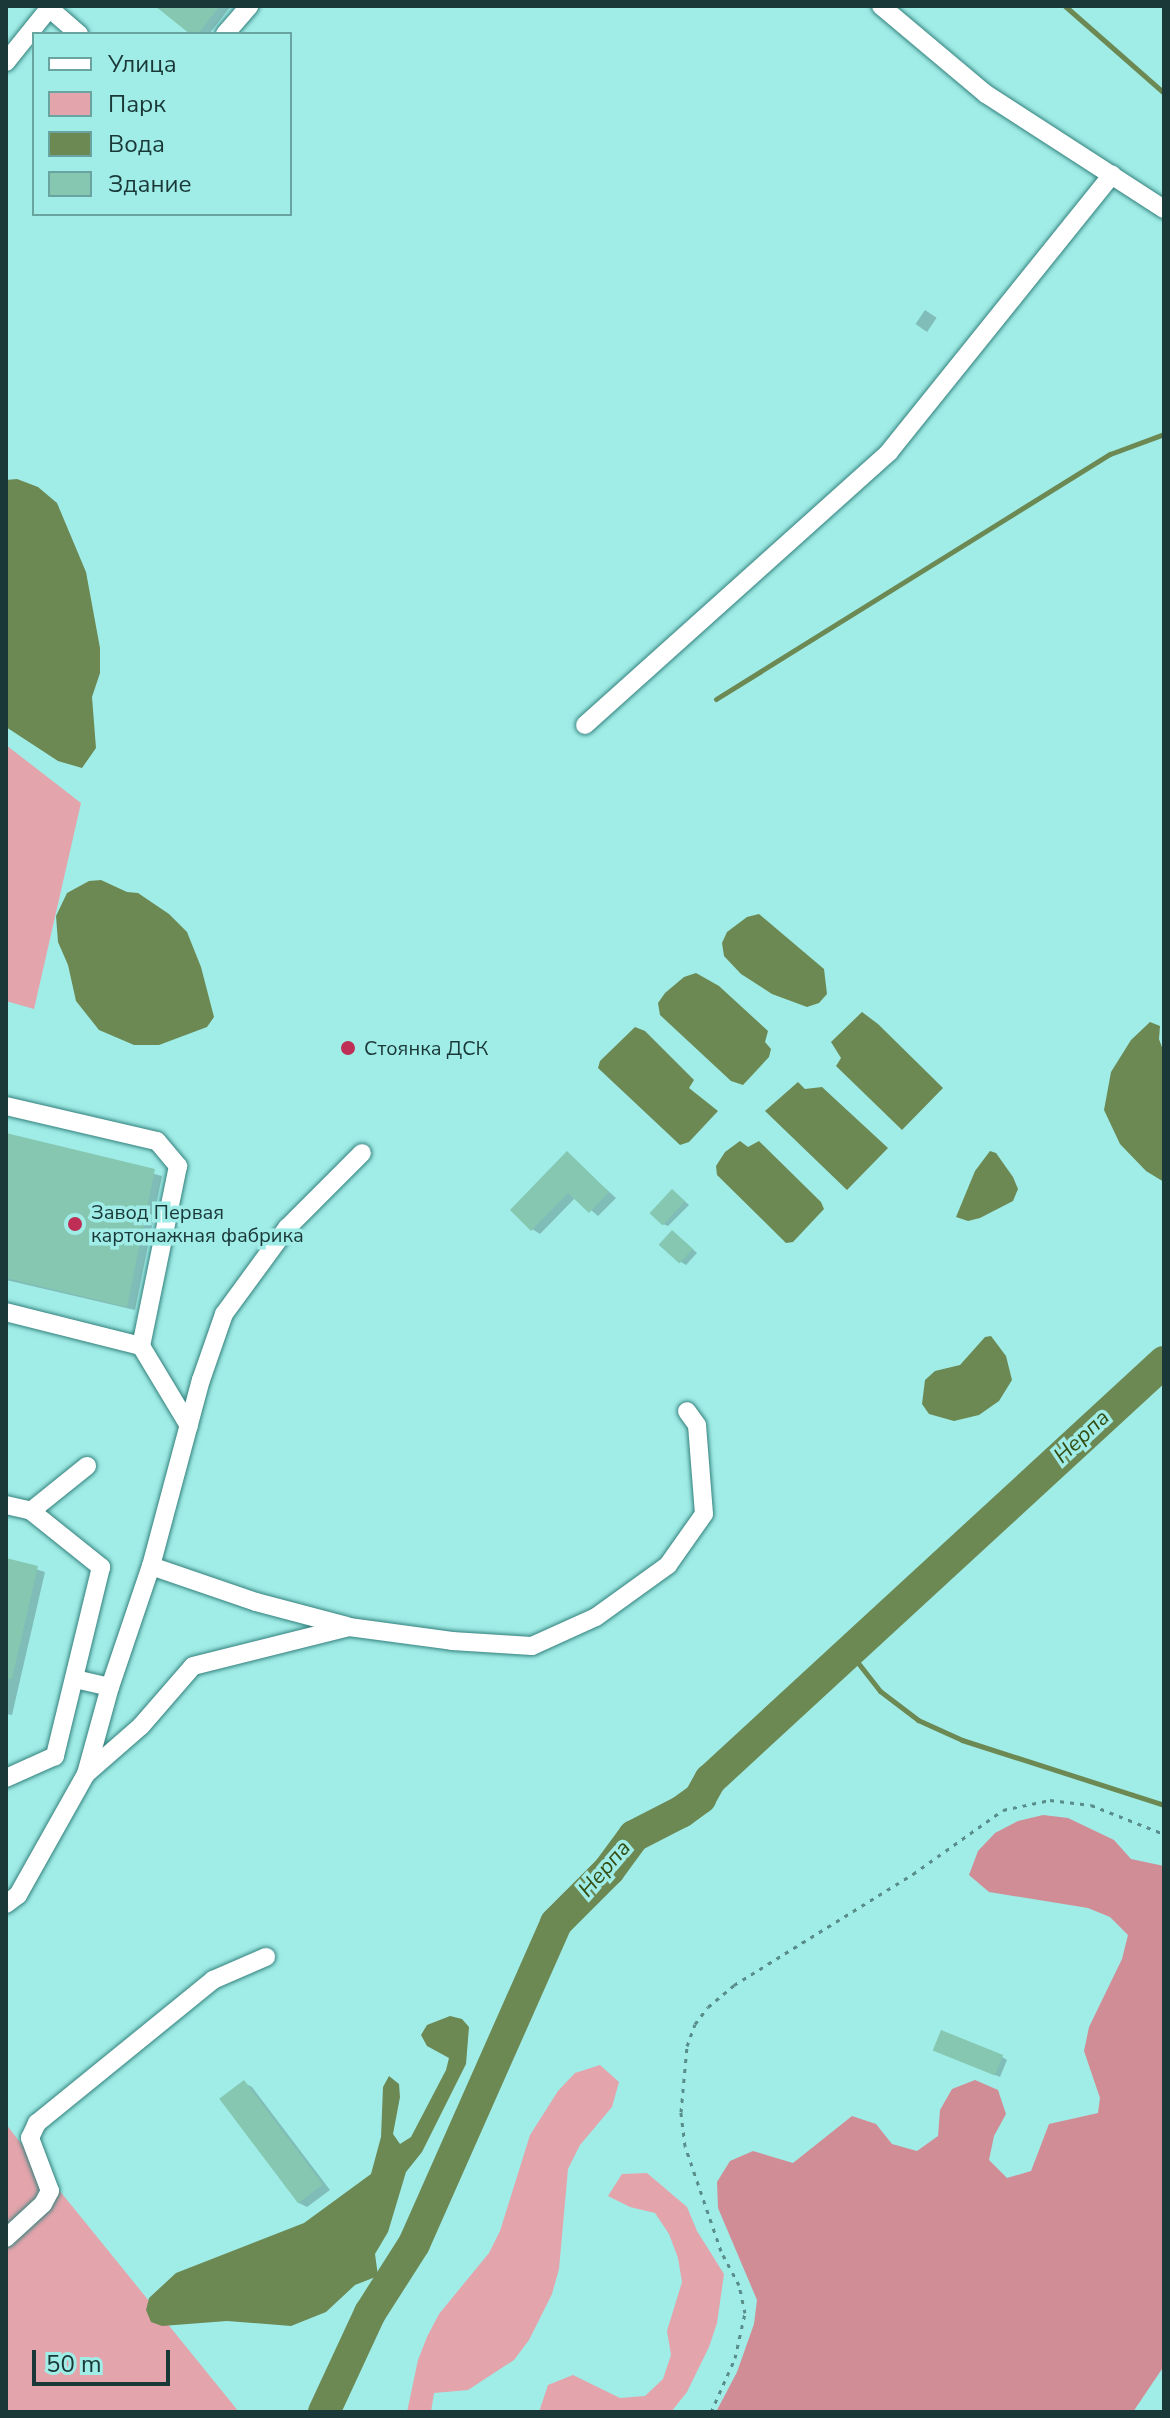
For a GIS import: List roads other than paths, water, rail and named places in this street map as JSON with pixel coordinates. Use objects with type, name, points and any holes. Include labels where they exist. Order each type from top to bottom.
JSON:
[{"type":"street","points":[[227,32],[249,6]]},
{"type":"street","points":[[881,6],[986,94],[1164,209]]},
{"type":"street","points":[[6,62],[50,7],[77,32]]},
{"type":"street","points":[[585,725],[889,452],[1112,175]]},
{"type":"street","points":[[6,1106],[157,1141],[178,1166],[141,1346],[189,1426]]},
{"type":"street","points":[[6,1904],[18,1895],[86,1774],[110,1687],[151,1566],[189,1426],[224,1314],[287,1228],[362,1153]]},
{"type":"street","points":[[6,1312],[141,1346]]},
{"type":"street","points":[[151,1566],[256,1602],[349,1627],[452,1641],[532,1646],[596,1617],[668,1565],[704,1514],[697,1425],[687,1411]]},
{"type":"street","points":[[31,1511],[87,1466]]},
{"type":"street","points":[[6,1505],[31,1511],[101,1567],[55,1756],[6,1778]]},
{"type":"street","points":[[86,1774],[141,1726],[193,1666],[349,1627]]},
{"type":"street","points":[[74,1679],[110,1687]]},
{"type":"street","points":[[6,2238],[43,2204],[50,2191],[30,2138],[37,2123],[213,1980],[266,1957]]},
{"type":"water","points":[[17,479],[38,487],[57,503],[86,572],[100,648],[100,673],[92,697],[96,748],[82,768],[58,761],[6,727],[6,480]]},
{"type":"water","points":[[101,880],[127,892],[138,893],[169,914],[187,932],[201,967],[214,1017],[207,1027],[159,1045],[134,1045],[99,1030],[76,1001],[68,965],[58,942],[56,916],[67,893],[89,881]]},
{"type":"water","points":[[759,914],[824,969],[827,994],[819,1003],[807,1007],[772,994],[741,974],[724,956],[722,943],[727,932],[747,917]]},
{"type":"water","points":[[696,973],[719,986],[768,1031],[765,1042],[771,1049],[769,1057],[743,1085],[731,1081],[660,1015],[658,1003],[665,993],[684,977]]},
{"type":"water","points":[[862,1012],[943,1088],[902,1130],[836,1066],[841,1058],[831,1042]]},
{"type":"water","points":[[1150,1022],[1160,1026],[1159,1039],[1164,1053],[1164,1182],[1146,1171],[1120,1144],[1104,1110],[1111,1072],[1131,1040]]},
{"type":"water","points":[[635,1027],[645,1031],[694,1080],[689,1088],[718,1111],[689,1142],[680,1145],[598,1068],[600,1061]]},
{"type":"water","points":[[798,1082],[805,1089],[822,1087],[888,1148],[847,1190],[765,1111]]},
{"type":"water","points":[[740,1141],[748,1147],[759,1141],[821,1202],[824,1209],[793,1242],[786,1243],[717,1175],[716,1166],[725,1152]]},
{"type":"water","points":[[990,1151],[996,1153],[1013,1177],[1018,1189],[1013,1201],[980,1218],[968,1221],[956,1217],[975,1171]]},
{"type":"water","points":[[991,1336],[1006,1356],[1012,1380],[999,1401],[979,1415],[954,1421],[929,1414],[922,1404],[925,1380],[935,1371],[960,1365],[985,1337]]},
{"type":"water","points":[[450,2016],[462,2019],[469,2027],[466,2064],[422,2152],[406,2172],[388,2232],[375,2254],[378,2276],[355,2285],[326,2312],[291,2326],[227,2321],[162,2326],[151,2322],[146,2310],[149,2298],[176,2273],[304,2223],[371,2174],[381,2137],[383,2087],[389,2076],[399,2084],[400,2097],[393,2134],[400,2144],[411,2137],[446,2070],[449,2058],[427,2046],[421,2035],[427,2025]]},
{"type":"waterway","points":[[1065,6],[1164,93]]},
{"type":"waterway","points":[[716,699],[1110,454],[1164,434]]},
{"type":"waterway","name":"Нерпа","points":[[324,2412],[370,2313],[414,2244],[556,1923],[609,1870],[634,1836],[681,1812],[700,1798],[710,1780],[1164,1362]]},
{"type":"waterway","points":[[848,1650],[880,1691],[918,1720],[962,1740],[1164,1805]]},
{"type":"place","name":"Стоянка ДСК","points":[[348,1048]]},
{"type":"place","name":"Завод Первая картонажная фабрика","points":[[75,1224]]}]
